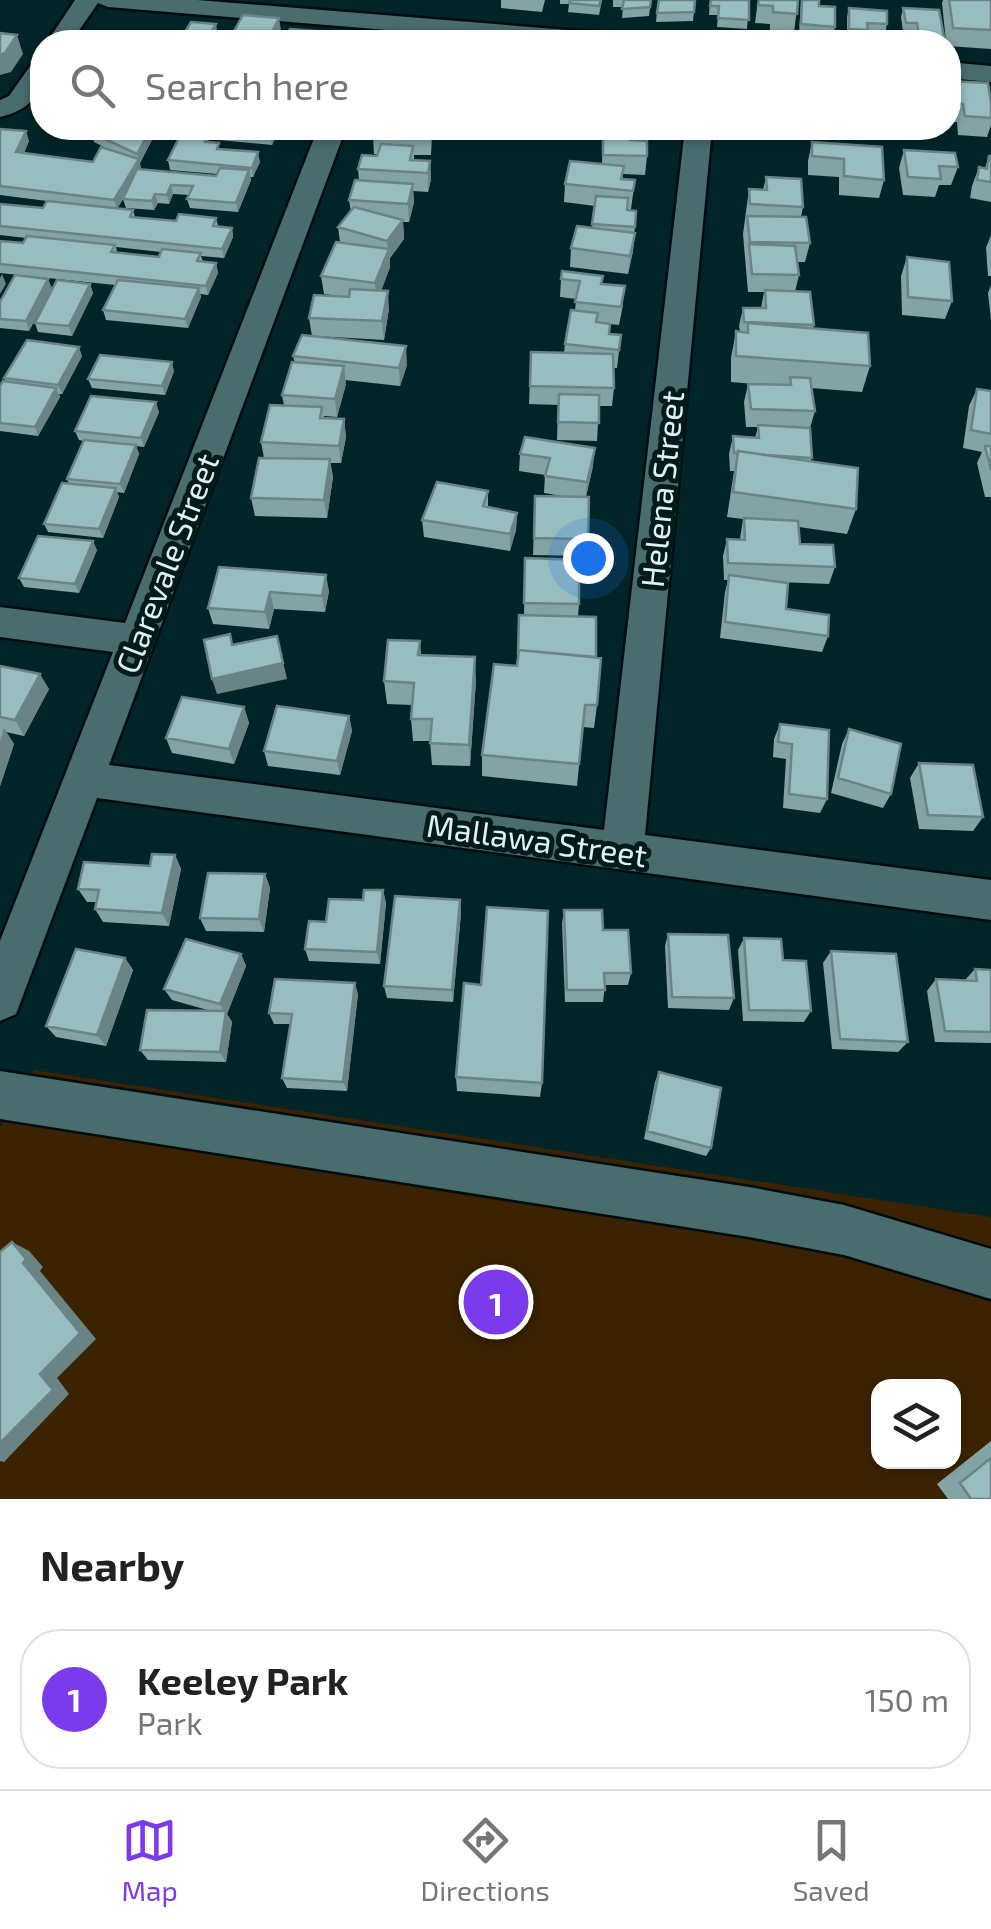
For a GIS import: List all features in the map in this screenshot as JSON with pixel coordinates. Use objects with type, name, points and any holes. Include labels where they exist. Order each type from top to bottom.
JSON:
[{"type":"street","points":[[67,30],[87,0]]},
{"type":"street","points":[[108,0],[352,30]]},
{"type":"street","points":[[961,71],[991,74]]},
{"type":"street","points":[[0,110],[19,102],[30,85]]},
{"type":"street","name":"Clarevale Street","points":[[0,1000],[327,140]]},
{"type":"street","name":"Helena Street","points":[[623,850],[699,140]]},
{"type":"street","points":[[0,622],[137,640]]},
{"type":"street","name":"Mallawa Street","points":[[84,779],[991,900]]},
{"type":"street","points":[[0,1096],[749,1212],[844,1230],[991,1274]]},
{"type":"shaded area","points":[[34,1070],[991,1217],[991,1499],[0,1499],[0,1128]]},
{"type":"building","points":[[601,0],[599,6],[569,3]]},
{"type":"building","points":[[624,0],[651,0],[650,7],[622,9]]},
{"type":"building","points":[[659,0],[695,0],[694,12],[657,13]]},
{"type":"building","points":[[711,0],[749,0],[749,20],[718,18],[719,6],[710,6]]},
{"type":"building","points":[[759,0],[798,0],[797,14],[773,12],[773,6],[758,5]]},
{"type":"building","points":[[802,0],[819,0],[819,6],[835,7],[835,27],[801,24]]},
{"type":"building","points":[[949,0],[991,0],[991,30],[953,28]]},
{"type":"building","points":[[849,8],[887,11],[887,24],[867,23],[868,30],[849,29]]},
{"type":"building","points":[[903,8],[939,10],[943,30],[918,30],[917,23],[906,23]]},
{"type":"building","points":[[243,15],[279,18],[273,30],[235,30]]},
{"type":"building","points":[[191,22],[216,24],[212,30],[186,30]]},
{"type":"building","points":[[0,33],[17,35],[0,55]]},
{"type":"building","points":[[961,82],[988,83],[991,118],[965,116]]},
{"type":"building","points":[[0,129],[26,131],[16,152],[93,162],[101,147],[139,159],[114,200],[0,186]]},
{"type":"building","points":[[107,140],[145,140],[137,154]]},
{"type":"building","points":[[178,140],[206,140],[219,143],[217,149],[258,152],[252,168],[168,160]]},
{"type":"building","points":[[603,140],[647,141],[647,156],[603,155]]},
{"type":"building","points":[[812,142],[882,147],[884,180],[844,176],[844,159],[812,156]]},
{"type":"building","points":[[381,144],[413,146],[410,160],[430,161],[428,173],[358,169],[362,155],[377,156]]},
{"type":"building","points":[[904,150],[955,153],[958,167],[939,166],[941,179],[908,177]]},
{"type":"building","points":[[989,156],[991,182],[977,180],[979,167],[987,169]]},
{"type":"building","points":[[570,161],[624,166],[621,179],[635,180],[633,191],[565,184]]},
{"type":"building","points":[[220,168],[249,170],[236,203],[187,199],[193,186],[171,185],[167,195],[155,194],[152,201],[123,199],[137,169],[216,176]]},
{"type":"building","points":[[766,177],[801,179],[803,207],[750,204],[749,189],[767,190]]},
{"type":"building","points":[[355,180],[413,184],[408,204],[349,200]]},
{"type":"building","points":[[596,196],[628,198],[627,210],[636,211],[635,227],[592,224]]},
{"type":"building","points":[[47,201],[133,210],[130,217],[176,221],[179,214],[216,218],[213,226],[232,228],[222,249],[0,226],[0,204],[43,208]]},
{"type":"building","points":[[354,207],[403,220],[387,241],[338,227]]},
{"type":"building","points":[[747,216],[806,217],[810,243],[750,242]]},
{"type":"building","points":[[577,226],[635,233],[630,256],[571,248]]},
{"type":"building","points":[[27,236],[115,245],[111,252],[159,257],[162,249],[201,253],[197,261],[216,263],[206,286],[0,264],[0,241],[23,243]]},
{"type":"building","points":[[336,242],[389,249],[375,283],[321,276]]},
{"type":"building","points":[[749,244],[795,246],[799,275],[752,274]]},
{"type":"building","points":[[907,257],[949,262],[952,301],[908,297]]},
{"type":"building","points":[[562,271],[603,276],[601,284],[625,286],[621,307],[575,302],[580,281],[561,279]]},
{"type":"building","points":[[15,275],[48,279],[26,321],[0,319],[0,302]]},
{"type":"building","points":[[57,280],[90,284],[69,326],[35,323]]},
{"type":"building","points":[[118,280],[199,288],[185,319],[103,310]]},
{"type":"building","points":[[350,289],[388,291],[382,321],[309,318],[314,295],[349,297]]},
{"type":"building","points":[[765,290],[810,292],[814,325],[744,322],[743,308],[766,308]]},
{"type":"building","points":[[571,310],[598,313],[596,322],[610,324],[609,334],[621,335],[619,350],[565,344]]},
{"type":"building","points":[[748,323],[868,333],[870,366],[736,356],[736,331],[748,333]]},
{"type":"building","points":[[302,335],[406,346],[399,368],[293,356]]},
{"type":"building","points":[[27,340],[79,347],[58,385],[4,378]]},
{"type":"building","points":[[531,352],[613,354],[614,388],[530,386]]},
{"type":"building","points":[[100,355],[172,362],[162,386],[88,379]]},
{"type":"building","points":[[292,362],[344,366],[335,399],[282,395]]},
{"type":"building","points":[[790,377],[810,378],[815,411],[751,409],[748,384],[791,385]]},
{"type":"building","points":[[3,381],[56,388],[35,427],[0,423]]},
{"type":"building","points":[[977,389],[991,391],[991,434],[971,430]]},
{"type":"building","points":[[559,394],[599,395],[599,423],[558,422]]},
{"type":"building","points":[[91,396],[156,402],[141,438],[75,431]]},
{"type":"building","points":[[270,405],[322,407],[320,418],[344,419],[339,446],[261,442]]},
{"type":"building","points":[[758,425],[810,428],[812,458],[734,453],[733,436],[759,438]]},
{"type":"building","points":[[525,437],[595,448],[587,482],[545,476],[550,458],[520,454]]},
{"type":"building","points":[[84,440],[136,445],[120,484],[67,479]]},
{"type":"building","points":[[985,446],[991,446],[991,470]]},
{"type":"building","points":[[738,451],[858,468],[856,509],[733,492]]},
{"type":"building","points":[[259,458],[330,459],[324,500],[251,498]]},
{"type":"building","points":[[437,482],[488,491],[483,506],[517,513],[510,534],[422,520]]},
{"type":"building","points":[[62,483],[116,488],[99,529],[44,524]]},
{"type":"building","points":[[535,496],[589,497],[588,539],[534,538]]},
{"type":"building","points":[[744,518],[798,521],[800,544],[833,545],[835,567],[728,563],[727,539],[745,540]]},
{"type":"building","points":[[38,536],[93,541],[75,584],[19,578]]},
{"type":"building","points":[[525,558],[579,560],[579,604],[524,603]]},
{"type":"building","points":[[219,567],[326,575],[322,596],[270,592],[265,612],[208,608]]},
{"type":"building","points":[[729,575],[788,583],[786,609],[829,615],[828,636],[725,622]]},
{"type":"building","points":[[519,615],[596,617],[596,657],[519,650],[518,655]]},
{"type":"building","points":[[230,634],[232,645],[277,636],[283,663],[212,679],[204,640]]},
{"type":"building","points":[[388,640],[420,641],[418,655],[475,657],[469,745],[430,743],[432,719],[411,719],[414,683],[384,681]]},
{"type":"building","points":[[519,650],[601,658],[597,705],[585,705],[579,764],[482,755],[494,664],[517,666]]},
{"type":"building","points":[[0,666],[40,674],[15,720],[0,717]]},
{"type":"building","points":[[182,697],[244,707],[229,749],[166,738]]},
{"type":"building","points":[[277,706],[349,716],[337,761],[264,751]]},
{"type":"building","points":[[780,724],[829,730],[827,799],[789,794],[792,744],[778,742]]},
{"type":"building","points":[[849,729],[901,744],[891,794],[838,778]]},
{"type":"building","points":[[919,763],[973,765],[983,817],[928,815]]},
{"type":"building","points":[[152,854],[175,855],[162,913],[95,909],[99,890],[78,889],[84,862],[150,866]]},
{"type":"building","points":[[208,873],[265,874],[259,919],[200,918]]},
{"type":"building","points":[[364,890],[383,890],[377,952],[305,949],[309,921],[326,922],[329,899],[363,900]]},
{"type":"building","points":[[395,896],[460,900],[452,990],[384,986]]},
{"type":"building","points":[[487,907],[548,911],[542,1083],[456,1077],[464,983],[481,985]]},
{"type":"building","points":[[564,910],[602,910],[603,930],[628,930],[631,973],[604,973],[605,990],[567,990]]},
{"type":"building","points":[[668,934],[728,935],[734,998],[672,997]]},
{"type":"building","points":[[744,938],[781,939],[783,960],[806,961],[811,1011],[749,1010]]},
{"type":"building","points":[[186,939],[241,954],[220,1004],[164,989]]},
{"type":"building","points":[[76,949],[125,958],[97,1035],[46,1026]]},
{"type":"building","points":[[831,951],[896,954],[908,1042],[840,1039]]},
{"type":"building","points":[[975,969],[991,970],[991,1032],[945,1031],[936,979],[977,981]]},
{"type":"building","points":[[275,979],[355,983],[343,1082],[282,1078],[292,1014],[269,1013]]},
{"type":"building","points":[[147,1010],[226,1011],[220,1052],[140,1050]]},
{"type":"building","points":[[659,1072],[721,1088],[711,1148],[647,1131]]},
{"type":"building","points":[[12,1242],[26,1259],[23,1263],[80,1333],[40,1374],[53,1390],[0,1443],[0,1252]]},
{"type":"building","points":[[991,1458],[991,1499],[971,1499],[960,1483]]},
{"type":"place","name":"Keeley Park","points":[[496,1302]]}]
